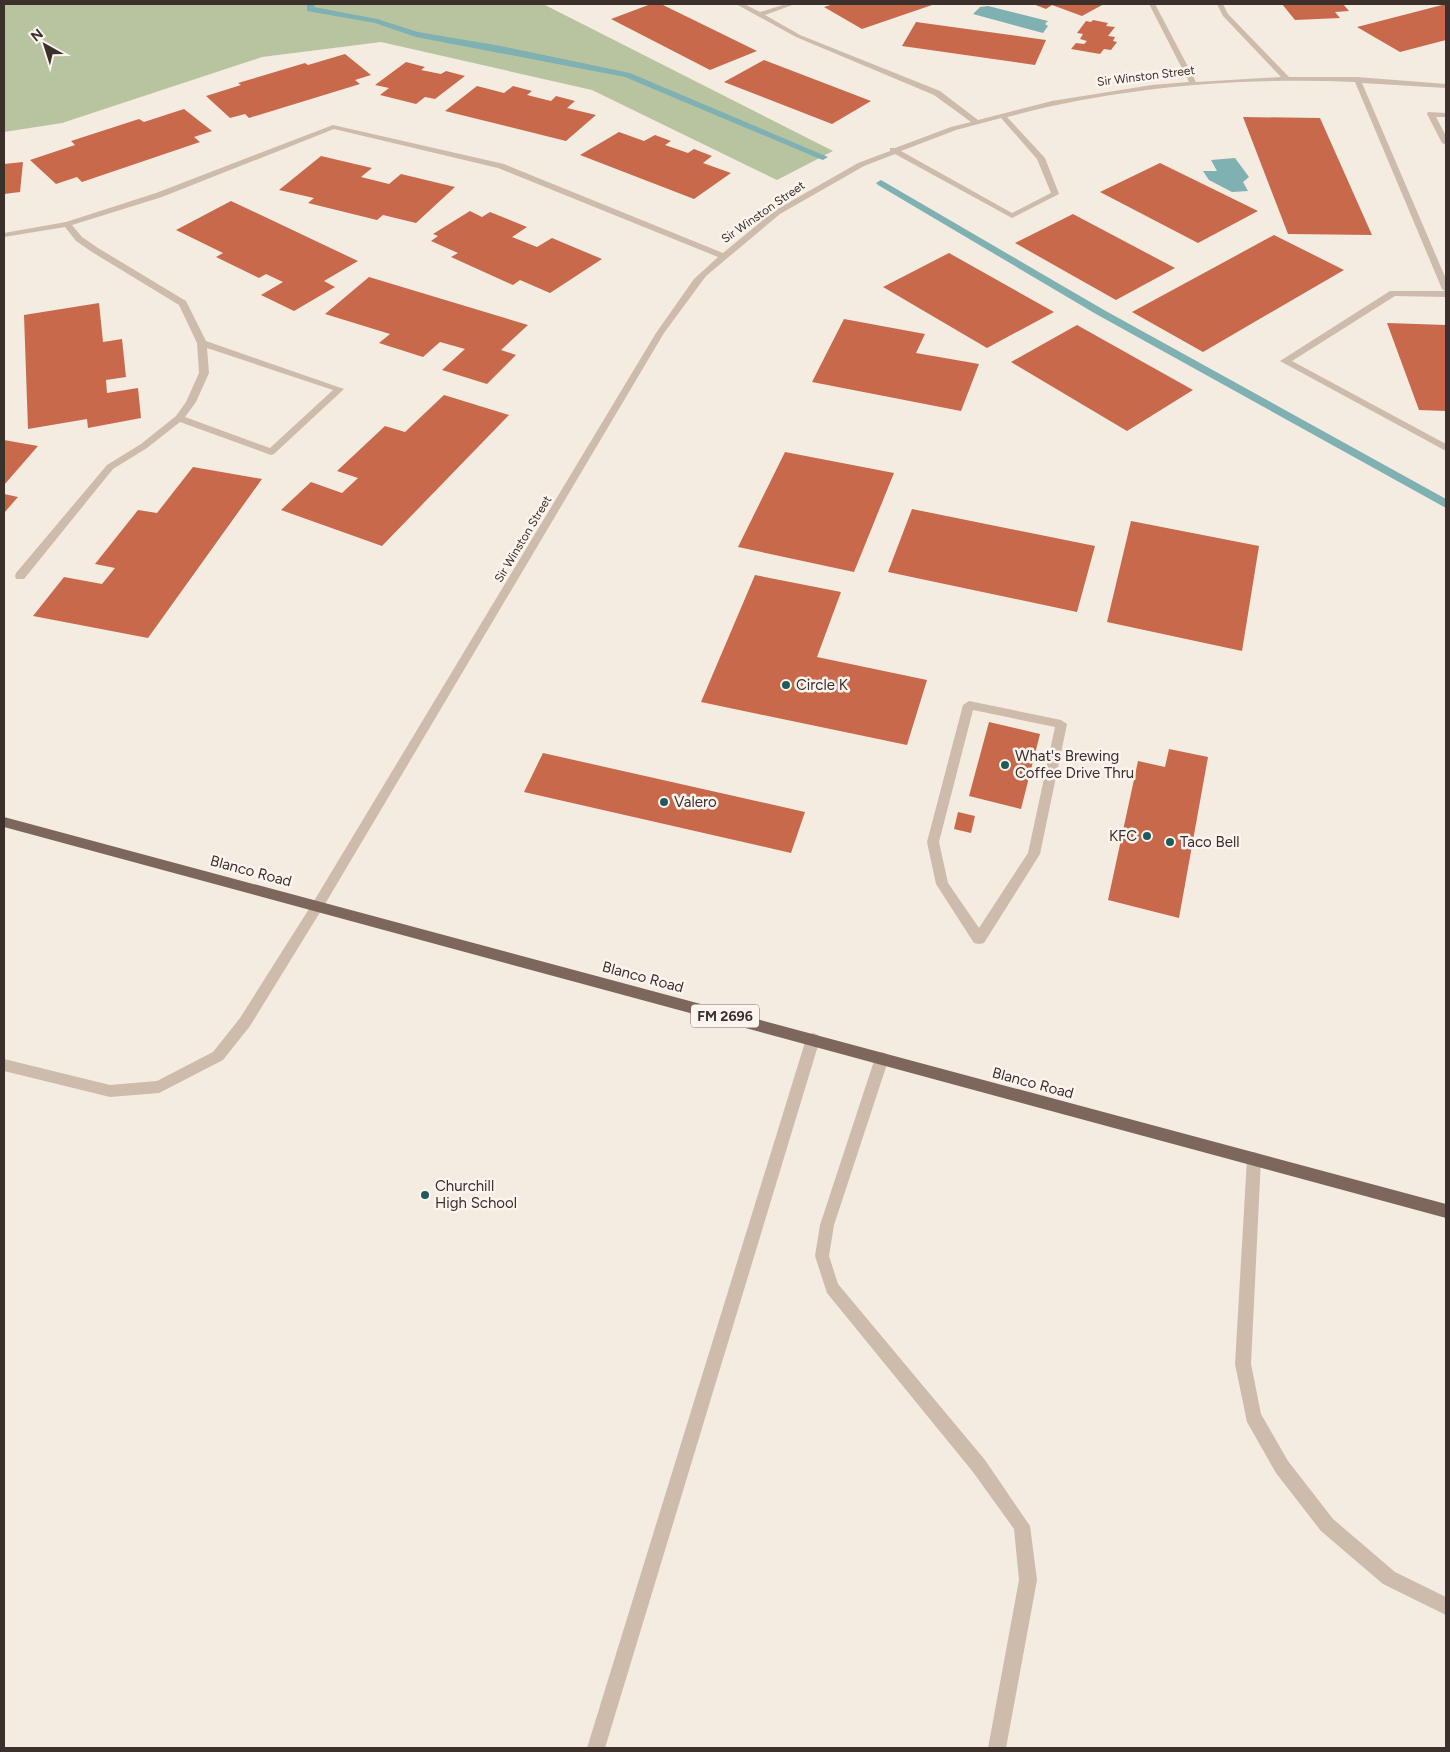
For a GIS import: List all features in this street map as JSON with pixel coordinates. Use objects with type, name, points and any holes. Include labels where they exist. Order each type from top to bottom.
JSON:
[{"type":"main road","name":"Blanco Road","points":[[4,822],[1446,1211]]},
{"type":"street","points":[[739,4],[798,36],[936,93],[976,122]]},
{"type":"street","points":[[759,15],[792,4]]},
{"type":"street","points":[[1152,4],[1193,83]]},
{"type":"street","points":[[1220,4],[1225,15],[1286,78]]},
{"type":"street","name":"Sir Winston Street","points":[[4,1065],[110,1091],[159,1087],[218,1056],[245,1022],[318,906],[660,334],[701,276],[748,235],[799,199],[846,172],[893,150],[976,122],[1083,97],[1193,83],[1286,78],[1357,79],[1446,86]]},
{"type":"street","points":[[1357,79],[1446,289]]},
{"type":"street","points":[[1446,115],[1431,114],[1446,142]]},
{"type":"street","points":[[893,150],[1012,216],[1055,194],[1041,158],[1002,115]]},
{"type":"street","points":[[4,235],[67,224],[160,195],[333,127],[501,166],[722,256]]},
{"type":"street","points":[[20,576],[110,468],[144,446],[178,418],[191,402],[204,373],[202,343],[183,303],[95,250],[79,238],[67,224]]},
{"type":"street","points":[[1446,294],[1393,293],[1285,361],[1446,448]]},
{"type":"street","points":[[178,418],[271,452],[339,389],[202,343]]},
{"type":"street","points":[[969,705],[1061,724],[1034,854],[979,940],[942,884],[933,842],[969,705]]},
{"type":"street","points":[[596,1748],[813,1040]]},
{"type":"street","points":[[882,1058],[827,1225],[822,1256],[832,1288],[979,1466],[1022,1526],[1028,1580],[997,1748]]},
{"type":"street","points":[[1254,1159],[1243,1364],[1253,1416],[1282,1468],[1327,1525],[1389,1578],[1446,1606]]},
{"type":"green space","points":[[4,4],[543,4],[833,151],[777,180],[592,90],[381,42],[262,57],[62,123],[4,132]]},
{"type":"water","points":[[988,6],[1048,21],[1045,24],[1048,26],[1043,33],[973,14],[980,7]]},
{"type":"water","points":[[1235,158],[1249,177],[1243,182],[1248,191],[1232,192],[1209,180],[1203,171],[1217,171],[1211,160]]},
{"type":"building","points":[[651,4],[661,4],[757,51],[710,70],[611,19]]},
{"type":"building","points":[[834,4],[935,4],[862,29],[824,7]]},
{"type":"building","points":[[1033,4],[1104,4],[1082,16],[1052,5],[1046,9]]},
{"type":"building","points":[[1282,4],[1343,4],[1349,11],[1335,12],[1340,18],[1295,20]]},
{"type":"building","points":[[1446,4],[1446,40],[1400,52],[1357,27]]},
{"type":"building","points":[[1093,20],[1108,23],[1106,26],[1115,27],[1108,36],[1115,37],[1113,41],[1117,42],[1111,50],[1104,49],[1100,54],[1071,49],[1076,43],[1084,44],[1087,41],[1080,39],[1083,34],[1077,33],[1086,21],[1091,22]]},
{"type":"building","points":[[916,22],[1046,40],[1035,65],[902,46]]},
{"type":"building","points":[[345,54],[371,75],[355,80],[360,84],[249,118],[245,114],[230,118],[206,96],[241,85],[238,83],[305,63],[308,65]]},
{"type":"building","points":[[764,60],[871,101],[832,124],[724,82]]},
{"type":"building","points":[[406,62],[425,67],[421,70],[441,74],[446,71],[465,76],[435,99],[425,97],[416,104],[380,95],[389,88],[375,85]]},
{"type":"building","points":[[477,86],[504,93],[513,86],[532,91],[527,95],[551,101],[556,96],[575,101],[567,108],[596,115],[566,141],[445,111]]},
{"type":"building","points":[[184,109],[212,131],[194,137],[200,142],[82,182],[77,177],[56,184],[30,160],[75,145],[71,141],[139,119],[144,122]]},
{"type":"building","points":[[1243,117],[1320,118],[1372,235],[1288,234]]},
{"type":"building","points":[[619,132],[644,141],[655,135],[671,141],[665,145],[688,153],[694,149],[712,156],[703,163],[731,173],[694,199],[580,155]]},
{"type":"building","points":[[321,156],[372,168],[361,177],[389,184],[401,174],[455,187],[416,223],[383,215],[377,220],[308,203],[314,198],[279,190]]},
{"type":"building","points":[[23,162],[20,192],[4,194],[4,164]]},
{"type":"building","points":[[1160,163],[1258,211],[1198,243],[1100,192]]},
{"type":"building","points":[[231,201],[358,261],[324,281],[335,287],[294,311],[261,295],[283,282],[266,274],[259,278],[216,257],[223,253],[176,230]]},
{"type":"building","points":[[470,211],[482,217],[490,212],[527,227],[512,237],[537,247],[552,238],[602,259],[550,293],[520,280],[513,285],[451,257],[458,253],[431,241],[438,236],[433,234]]},
{"type":"building","points":[[1073,214],[1175,268],[1116,300],[1015,243]]},
{"type":"building","points":[[1274,235],[1344,270],[1203,352],[1132,312]]},
{"type":"building","points":[[949,253],[1054,312],[987,348],[883,287]]},
{"type":"building","points":[[369,277],[528,325],[501,350],[516,355],[487,384],[442,370],[465,349],[440,342],[423,357],[379,343],[390,334],[325,314]]},
{"type":"building","points":[[99,303],[103,342],[122,339],[126,377],[106,380],[107,393],[138,388],[141,418],[88,428],[87,419],[28,429],[24,315]]},
{"type":"building","points":[[844,319],[925,334],[916,353],[979,364],[961,411],[812,382]]},
{"type":"building","points":[[1387,323],[1446,325],[1446,411],[1419,410]]},
{"type":"building","points":[[1077,325],[1193,390],[1127,431],[1011,362]]},
{"type":"building","points":[[444,395],[509,415],[382,546],[281,510],[311,482],[342,493],[358,478],[337,471],[385,426],[405,432]]},
{"type":"building","points":[[4,440],[38,446],[4,485]]},
{"type":"building","points":[[785,452],[894,473],[854,572],[738,547]]},
{"type":"building","points":[[193,467],[262,479],[148,638],[33,616],[64,577],[102,584],[115,568],[95,564],[138,510],[157,513]]},
{"type":"building","points":[[4,494],[18,497],[4,513]]},
{"type":"building","points":[[912,509],[1095,546],[1077,612],[888,572]]},
{"type":"building","points":[[1131,521],[1259,546],[1242,651],[1107,622]]},
{"type":"building","points":[[755,575],[841,592],[817,657],[927,680],[907,745],[701,702]]},
{"type":"building","name":"What's Brewing Coffee Drive Thru","points":[[989,722],[1040,734],[1021,809],[969,796]]},
{"type":"building","points":[[1169,749],[1208,757],[1179,918],[1108,900],[1138,761],[1165,767]]},
{"type":"building","name":"Valero","points":[[543,753],[805,812],[791,853],[524,792]]},
{"type":"building","points":[[958,812],[975,816],[971,833],[954,829]]},
{"type":"waterway","points":[[311,4],[310,9],[377,21],[416,34],[627,75],[823,157]]},
{"type":"waterway","points":[[881,183],[1100,312],[1446,504]]},
{"type":"place","name":"Circle K","points":[[786,685]]},
{"type":"place","name":"What's Brewing Coffee Drive Thru","points":[[1005,765]]},
{"type":"place","name":"Valero","points":[[664,802]]},
{"type":"place","name":"KFC","points":[[1147,836]]},
{"type":"place","name":"Taco Bell","points":[[1170,842]]},
{"type":"place","name":"Churchill High School","points":[[425,1195]]}]
